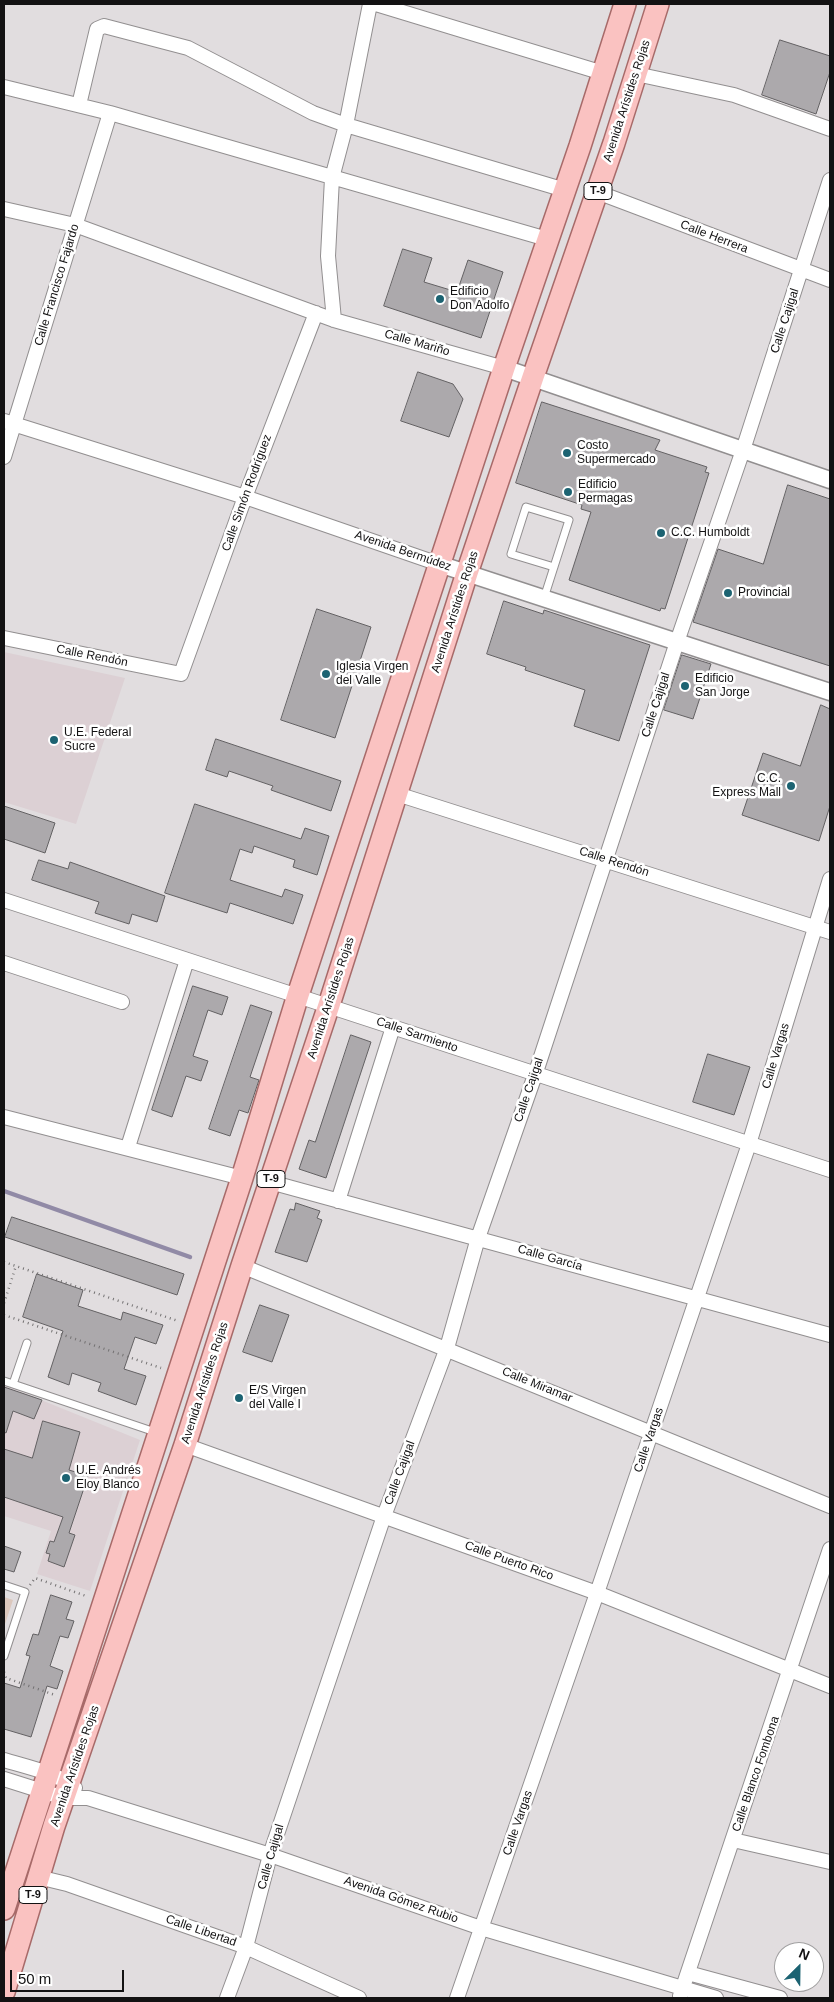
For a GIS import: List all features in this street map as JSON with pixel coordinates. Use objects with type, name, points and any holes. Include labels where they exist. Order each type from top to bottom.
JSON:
[{"type":"main road","name":"Avenida Arístides Rojas","points":[[4,1909],[242,1178],[298,995],[625,4]]},
{"type":"main road","name":"Avenida Arístides Rojas","points":[[4,1992],[38,1877],[185,1445],[242,1266],[329,1005],[467,573],[597,192],[658,4]]},
{"type":"street","points":[[334,320],[328,256],[332,178],[346,126],[370,4]]},
{"type":"street","points":[[376,4],[410,9],[603,73]]},
{"type":"street","points":[[79,105],[96,29],[104,26],[188,48],[313,113],[346,126],[564,190]]},
{"type":"street","points":[[636,74],[734,95],[830,129]]},
{"type":"street","points":[[4,86],[110,113],[547,239]]},
{"type":"street","name":"Calle Francisco Fajardo","points":[[4,457],[8,423],[75,225],[110,113]]},
{"type":"street","name":"Calle Cajigal","points":[[227,1998],[246,1947],[270,1855],[384,1516],[447,1348],[478,1238],[535,1075],[677,642],[743,450],[830,180]]},
{"type":"street","name":"Calle Herrera","points":[[597,192],[830,280]]},
{"type":"street","name":"Calle Mariño","points":[[4,209],[75,225],[334,320],[533,377],[830,480]]},
{"type":"street","name":"Calle Simón Rodríguez","points":[[181,674],[245,497],[316,313]]},
{"type":"street","name":"Avenida Bermúdez","points":[[8,423],[245,497],[439,564],[830,692]]},
{"type":"street","name":"Calle Rendón","points":[[4,638],[181,674]]},
{"type":"street","name":"Calle Rendón","points":[[397,794],[830,932]]},
{"type":"street","name":"Calle Vargas","points":[[457,1998],[598,1593],[749,1144],[830,879]]},
{"type":"street","name":"Calle Sarmiento","points":[[4,900],[830,1170]]},
{"type":"street","points":[[128,1148],[187,960]]},
{"type":"street","points":[[4,963],[122,1002]]},
{"type":"street","points":[[338,1200],[393,1027]]},
{"type":"street","points":[[4,1117],[242,1178]]},
{"type":"street","name":"Calle García","points":[[270,1182],[478,1238],[696,1300],[830,1335]]},
{"type":"street","name":"Calle Miramar","points":[[242,1266],[447,1348],[830,1506]]},
{"type":"street","name":"Calle Puerto Rico","points":[[185,1445],[598,1593],[830,1686]]},
{"type":"street","name":"Calle Blanco Fombona","points":[[681,1994],[830,1549]]},
{"type":"street","points":[[4,1760],[44,1782]]},
{"type":"street","points":[[4,1780],[44,1782]]},
{"type":"street","name":"Avenida Gómez Rubio","points":[[44,1782],[88,1798],[270,1855],[481,1928],[681,1994],[716,1998]]},
{"type":"street","points":[[733,1840],[830,1862]]},
{"type":"street","name":"Calle Libertad","points":[[38,1877],[67,1884],[246,1947],[359,1998]]},
{"type":"street","points":[[688,1973],[780,1998]]},
{"type":"lane","points":[[544,598],[554,567],[569,520],[526,506],[511,554],[554,567]]},
{"type":"lane","points":[[13,1384],[27,1343]]},
{"type":"lane","points":[[4,1381],[158,1433]]},
{"type":"lane","points":[[4,1585],[25,1592],[4,1656]]},
{"type":"path","points":[[4,1262],[193,1326]]},
{"type":"path","points":[[4,1304],[16,1266]]},
{"type":"path","points":[[4,1315],[178,1374]]},
{"type":"path","points":[[25,1592],[35,1578],[103,1601]]},
{"type":"path","points":[[4,1672],[6,1678],[71,1700]]},
{"type":"shaded area","name":"U.E. Federal Sucre","points":[[4,652],[125,678],[76,824],[4,802]]},
{"type":"shaded area","name":"U.E. Andrés Eloy Blanco","points":[[4,1385],[140,1440],[90,1591],[37,1574],[51,1531],[4,1516]]},
{"type":"shaded area","points":[[4,1597],[13,1600],[4,1627]]},
{"type":"building","points":[[780,40],[830,56],[830,72],[816,114],[762,95]]},
{"type":"building","name":"Edificio Don Adolfo","points":[[403,249],[432,258],[424,282],[457,292],[468,260],[503,272],[481,338],[384,306]]},
{"type":"building","points":[[418,372],[453,384],[463,399],[449,437],[401,421]]},
{"type":"building","points":[[542,402],[660,440],[655,450],[707,467],[705,472],[709,473],[665,609],[661,608],[660,611],[569,580],[591,512],[581,509],[582,505],[516,483]]},
{"type":"building","points":[[788,485],[830,499],[830,666],[693,622],[718,549],[763,564]]},
{"type":"building","points":[[504,601],[543,614],[544,610],[650,645],[619,741],[574,726],[585,690],[525,670],[526,667],[487,654]]},
{"type":"building","name":"Iglesia Virgen del Valle","points":[[317,609],[371,627],[335,738],[281,720]]},
{"type":"building","name":"Edificio San Jorge","points":[[682,655],[711,664],[693,719],[664,710]]},
{"type":"building","name":"C.C. Express Mall","points":[[821,705],[830,709],[830,806],[819,841],[742,815],[763,753],[800,766]]},
{"type":"building","points":[[216,739],[341,781],[331,811],[271,790],[273,786],[229,771],[227,777],[206,770]]},
{"type":"building","points":[[195,804],[301,839],[305,828],[329,836],[317,875],[293,867],[295,860],[254,846],[252,853],[240,849],[230,880],[282,897],[285,889],[303,895],[293,924],[230,903],[227,913],[165,893]]},
{"type":"building","points":[[4,806],[55,823],[45,853],[4,839]]},
{"type":"building","points":[[39,860],[68,869],[70,862],[165,896],[157,922],[132,914],[129,924],[95,913],[99,902],[32,880]]},
{"type":"building","points":[[193,986],[228,997],[222,1015],[208,1010],[193,1056],[208,1061],[201,1081],[186,1076],[172,1117],[152,1110]]},
{"type":"building","points":[[251,1005],[272,1012],[250,1077],[259,1080],[248,1113],[239,1110],[230,1136],[209,1129]]},
{"type":"building","points":[[351,1035],[371,1042],[326,1178],[299,1169],[309,1140],[315,1142]]},
{"type":"building","points":[[708,1054],[750,1067],[734,1115],[693,1102]]},
{"type":"building","points":[[296,1203],[320,1211],[317,1218],[322,1220],[307,1262],[275,1252],[290,1209],[294,1210]]},
{"type":"building","points":[[12,1217],[184,1274],[177,1295],[5,1237]]},
{"type":"building","points":[[37,1274],[83,1290],[78,1306],[121,1320],[123,1312],[163,1325],[156,1344],[135,1337],[124,1369],[146,1376],[136,1405],[98,1391],[101,1383],[72,1373],[69,1385],[48,1377],[63,1331],[23,1317]]},
{"type":"building","points":[[260,1305],[289,1315],[272,1362],[243,1352]]},
{"type":"building","points":[[4,1387],[42,1400],[34,1419],[13,1411],[6,1433],[4,1432]]},
{"type":"building","points":[[43,1421],[80,1432],[69,1470],[88,1476],[69,1533],[75,1535],[64,1567],[48,1561],[50,1554],[46,1553],[50,1541],[54,1542],[63,1517],[4,1497],[4,1449],[32,1458]]},
{"type":"building","points":[[4,1546],[21,1552],[14,1572],[4,1569]]},
{"type":"building","points":[[51,1595],[72,1602],[66,1619],[74,1621],[68,1638],[60,1636],[50,1666],[63,1671],[57,1689],[47,1686],[31,1737],[4,1729],[4,1683],[20,1688],[30,1656],[26,1655],[33,1634],[38,1635]]},
{"type":"waterway","points":[[4,1191],[190,1257]]},
{"type":"place","name":"Edificio Don Adolfo","points":[[440,299]]},
{"type":"place","name":"Costo Supermercado","points":[[567,453]]},
{"type":"place","name":"Edificio Permagas","points":[[568,492]]},
{"type":"place","name":"C.C. Humboldt","points":[[661,533]]},
{"type":"place","name":"Provincial","points":[[728,593]]},
{"type":"place","name":"Iglesia Virgen del Valle","points":[[326,674]]},
{"type":"place","name":"Edificio San Jorge","points":[[685,686]]},
{"type":"place","name":"U.E. Federal Sucre","points":[[54,740]]},
{"type":"place","name":"C.C. Express Mall","points":[[791,786]]},
{"type":"place","name":"E/S Virgen del Valle I","points":[[239,1398]]},
{"type":"place","name":"U.E. Andrés Eloy Blanco","points":[[66,1478]]}]
